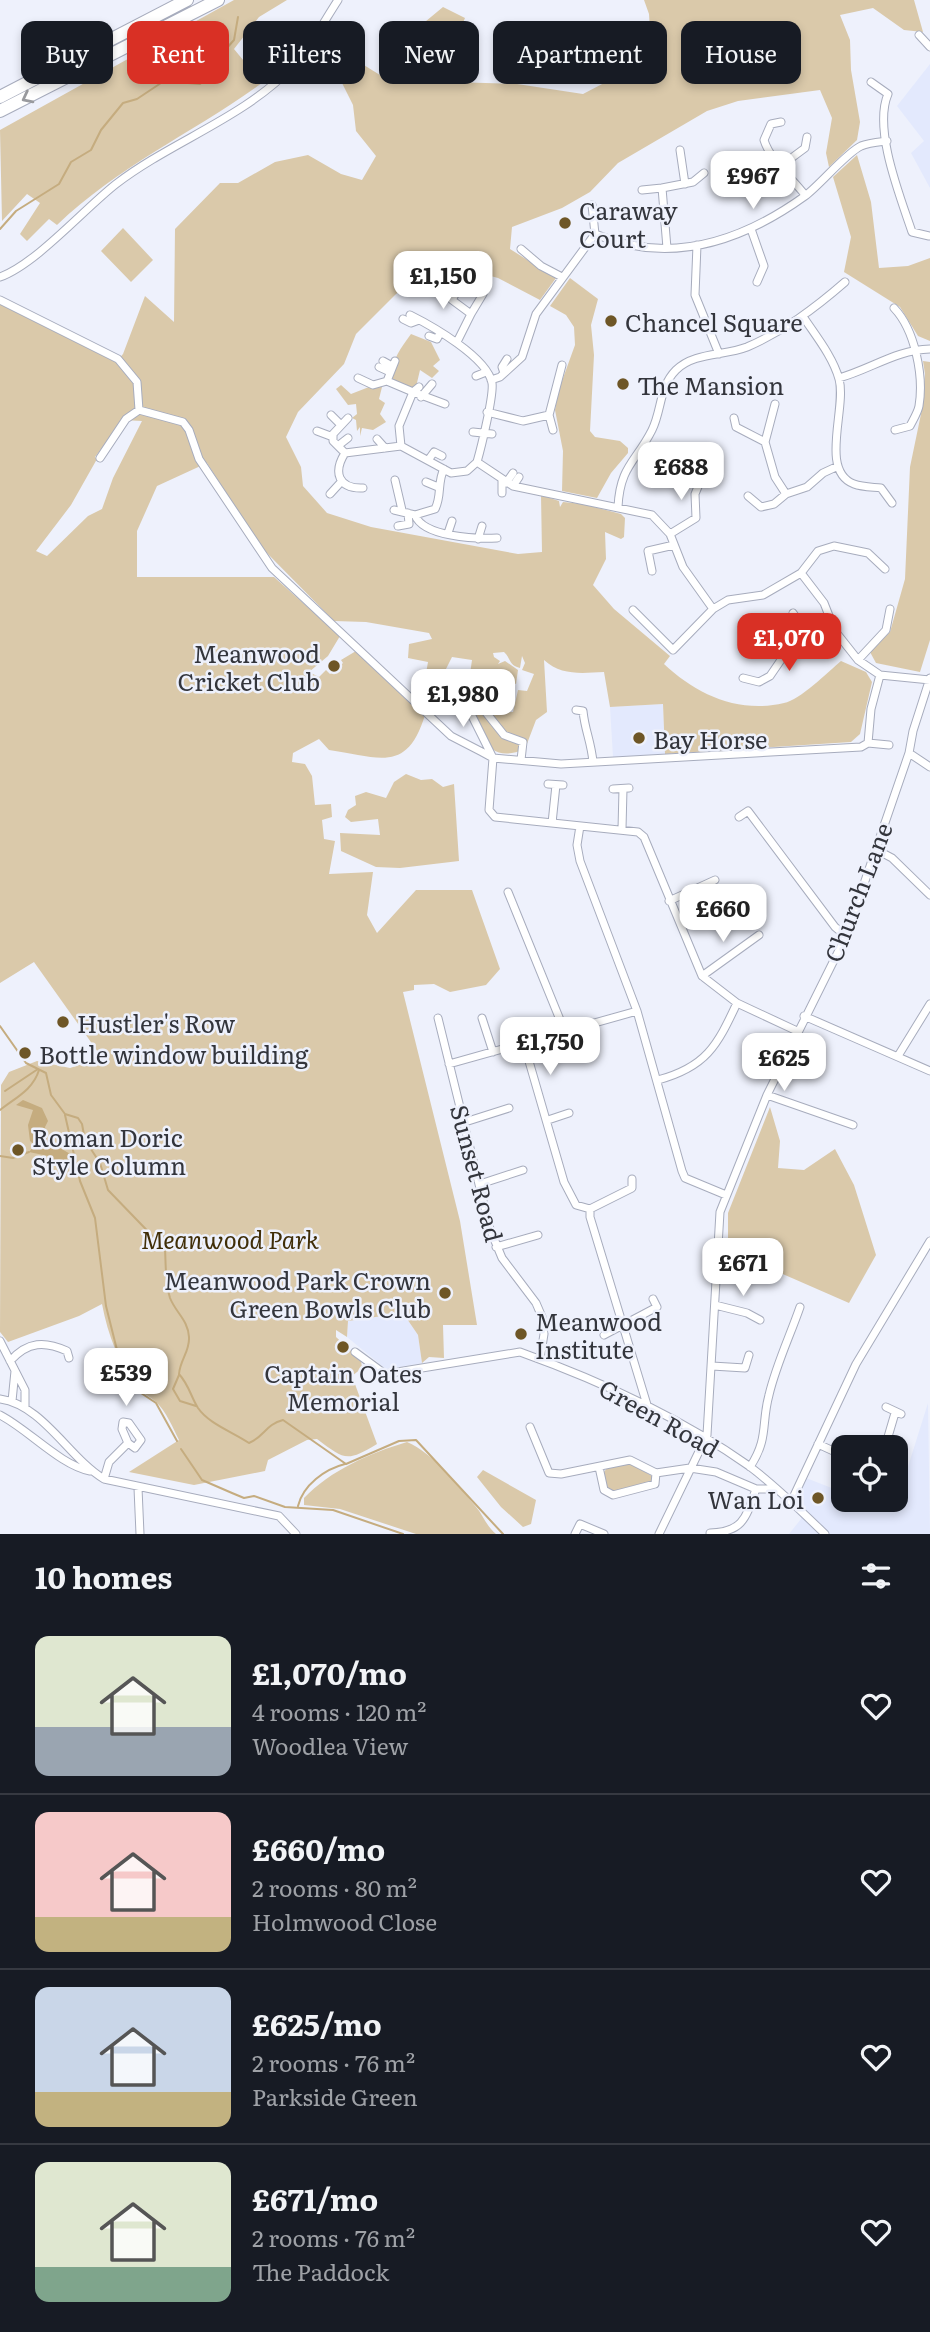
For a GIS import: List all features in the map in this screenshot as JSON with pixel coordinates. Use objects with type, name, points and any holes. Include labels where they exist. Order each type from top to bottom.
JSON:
[{"type":"highway","points":[[0,97],[187,0]]},
{"type":"highway","points":[[0,111],[181,16],[218,0]]},
{"type":"street","points":[[0,277],[29,259],[118,183],[226,118],[292,68],[312,43],[338,0]]},
{"type":"street","points":[[919,36],[930,47]]},
{"type":"street","points":[[871,82],[888,94],[882,107],[887,141],[895,180],[912,232],[929,236]]},
{"type":"street","points":[[781,122],[771,124],[764,140],[768,154],[782,165],[805,195]]},
{"type":"street","points":[[782,165],[805,148],[807,137]]},
{"type":"street","points":[[595,234],[639,249],[697,245],[724,240],[751,229],[805,195],[860,146],[887,141]]},
{"type":"street","points":[[680,150],[691,186]]},
{"type":"street","points":[[642,190],[691,186],[704,173]]},
{"type":"street","points":[[662,188],[667,248]]},
{"type":"street","points":[[491,380],[504,373],[522,357],[536,314],[595,234],[592,205]]},
{"type":"street","points":[[751,229],[764,266],[757,282]]},
{"type":"street","points":[[697,245],[695,295],[719,354]]},
{"type":"street","points":[[521,249],[541,266],[562,276]]},
{"type":"street","points":[[618,507],[629,462],[653,429],[665,384],[677,369],[693,359],[745,348],[803,318],[845,282]]},
{"type":"street","points":[[459,287],[452,300],[471,314]]},
{"type":"street","points":[[457,342],[482,294]]},
{"type":"street","points":[[0,300],[118,359],[132,372],[137,382],[139,410]]},
{"type":"street","points":[[317,431],[345,453],[401,446],[448,471],[467,471],[477,462],[492,392],[491,380],[457,342],[412,318],[404,307]]},
{"type":"street","points":[[894,308],[903,317],[918,363],[919,408],[910,426],[895,429]]},
{"type":"street","points":[[803,318],[839,378],[841,417],[835,451],[836,467],[853,484],[881,488],[892,503]]},
{"type":"street","points":[[429,336],[437,339],[440,332]]},
{"type":"street","points":[[839,378],[879,360],[914,349],[930,349]]},
{"type":"street","points":[[504,373],[502,367],[507,359]]},
{"type":"street","points":[[381,364],[392,366],[387,381]]},
{"type":"street","points":[[553,430],[549,415],[562,365]]},
{"type":"street","points":[[477,376],[486,372]]},
{"type":"street","points":[[358,378],[364,386],[387,381],[416,390],[421,397],[445,404]]},
{"type":"street","points":[[421,397],[432,384]]},
{"type":"street","points":[[401,446],[397,421],[416,390]]},
{"type":"street","points":[[775,404],[765,442],[775,477],[786,494]]},
{"type":"street","points":[[100,457],[126,419],[139,410],[183,422],[189,430],[199,458],[272,568],[451,736],[493,758],[593,762],[861,747],[868,743],[889,745]]},
{"type":"street","points":[[487,412],[523,421],[549,415]]},
{"type":"street","points":[[331,415],[341,425]]},
{"type":"street","points":[[334,443],[341,425],[348,418]]},
{"type":"street","points":[[734,418],[736,427],[765,442]]},
{"type":"street","points":[[473,432],[492,434]]},
{"type":"street","points":[[334,443],[348,438]]},
{"type":"street","points":[[377,439],[385,448]]},
{"type":"street","points":[[359,443],[365,444],[368,450]]},
{"type":"street","points":[[415,454],[422,444]]},
{"type":"street","points":[[470,450],[480,452]]},
{"type":"street","points":[[429,459],[434,452],[442,456]]},
{"type":"street","points":[[345,453],[337,472],[340,481],[353,489],[363,488]]},
{"type":"street","points":[[477,462],[507,483],[652,515],[670,534],[683,568],[713,609]]},
{"type":"street","points":[[494,475],[498,466]]},
{"type":"street","points":[[748,496],[761,508],[774,504],[786,494],[807,487],[823,473],[836,467]]},
{"type":"street","points":[[448,471],[448,482]]},
{"type":"street","points":[[405,512],[435,509],[443,503],[438,487],[448,471]]},
{"type":"street","points":[[502,494],[507,483],[516,475]]},
{"type":"street","points":[[670,534],[696,518],[695,494],[702,477]]},
{"type":"street","points":[[396,480],[396,493],[409,524],[398,526]]},
{"type":"street","points":[[330,491],[340,481]]},
{"type":"street","points":[[426,482],[438,487]]},
{"type":"street","points":[[405,512],[425,529],[478,538],[497,538]]},
{"type":"street","points":[[448,533],[452,521]]},
{"type":"street","points":[[478,538],[482,526]]},
{"type":"street","points":[[652,570],[649,551],[674,545]]},
{"type":"street","points":[[633,610],[673,650],[713,609],[738,597],[763,594],[801,573],[818,551],[834,546],[868,553],[885,569]]},
{"type":"street","points":[[801,573],[824,603],[835,631],[858,660],[880,675],[930,679]]},
{"type":"street","points":[[858,660],[886,630],[890,608]]},
{"type":"street","points":[[793,613],[813,640]]},
{"type":"street","points":[[743,678],[759,682],[770,676],[785,654],[835,631]]},
{"type":"street","points":[[868,743],[871,709],[880,675]]},
{"type":"street","points":[[496,677],[484,710],[504,735],[523,743],[521,760]]},
{"type":"street","name":"Church Lane","points":[[659,1534],[705,1440],[712,1366],[720,1212],[767,1095],[846,936],[909,753],[930,679]]},
{"type":"street","points":[[458,688],[493,758],[489,810],[495,817],[638,832],[644,837],[702,976],[737,1003],[797,1031]]},
{"type":"street","points":[[489,701],[505,705]]},
{"type":"street","points":[[576,710],[583,711],[585,728],[591,737],[593,762]]},
{"type":"street","points":[[909,753],[930,766]]},
{"type":"street","points":[[552,823],[556,785]]},
{"type":"street","points":[[613,789],[626,789],[622,829]]},
{"type":"street","points":[[739,817],[748,811],[835,927],[846,936]]},
{"type":"street","points":[[580,826],[580,861],[638,1011],[685,1178],[726,1195]]},
{"type":"street","points":[[875,849],[891,858],[930,895]]},
{"type":"street","points":[[669,901],[715,880]]},
{"type":"street","points":[[508,892],[565,1032]]},
{"type":"street","points":[[702,976],[759,935]]},
{"type":"street","points":[[658,1080],[681,1074],[712,1051],[737,1003]]},
{"type":"street","points":[[898,1056],[930,1004]]},
{"type":"street","points":[[449,1064],[638,1011]]},
{"type":"street","points":[[804,1016],[930,1071]]},
{"type":"street","name":"Sunset Road","points":[[438,1018],[496,1247],[536,1303],[542,1317],[544,1334],[540,1359]]},
{"type":"street","points":[[482,1018],[493,1052]]},
{"type":"street","points":[[524,1044],[564,1182],[576,1205],[590,1209],[632,1188],[632,1178]]},
{"type":"street","points":[[767,1095],[853,1125]]},
{"type":"street","points":[[464,1122],[509,1108]]},
{"type":"street","points":[[548,1120],[569,1114]]},
{"type":"street","points":[[480,1184],[523,1170]]},
{"type":"street","points":[[590,1209],[590,1217],[648,1408]]},
{"type":"street","points":[[496,1247],[538,1235]]},
{"type":"street","points":[[791,1502],[856,1364],[930,1241]]},
{"type":"street","points":[[604,1335],[657,1307],[653,1298]]},
{"type":"street","points":[[715,1305],[760,1320]]},
{"type":"street","points":[[750,1467],[760,1452],[767,1422],[768,1396],[800,1307]]},
{"type":"street","points":[[0,1341],[25,1390],[25,1407]]},
{"type":"street","points":[[10,1361],[22,1350],[41,1343],[67,1351],[69,1359]]},
{"type":"street","name":"Green Road","points":[[355,1352],[385,1374],[520,1352],[540,1359],[605,1385],[750,1467],[825,1534]]},
{"type":"street","points":[[712,1366],[744,1368],[749,1355]]},
{"type":"street","points":[[12,1401],[15,1370]]},
{"type":"street","points":[[0,1399],[25,1407],[90,1471]]},
{"type":"street","points":[[886,1407],[898,1413],[890,1435]]},
{"type":"street","points":[[0,1415],[22,1426],[66,1461],[104,1479],[279,1516],[296,1534]]},
{"type":"street","points":[[530,1427],[549,1473],[561,1474],[634,1461],[656,1473],[690,1468],[716,1472],[756,1489],[774,1489]]},
{"type":"street","points":[[104,1479],[109,1462],[128,1443]]},
{"type":"street","points":[[818,1444],[831,1450]]},
{"type":"street","points":[[599,1467],[604,1490],[613,1495],[650,1488],[655,1484],[656,1473]]},
{"type":"street","points":[[138,1488],[140,1534]]},
{"type":"street","points":[[710,1533],[727,1532],[742,1523],[756,1489]]},
{"type":"street","points":[[575,1534],[580,1524],[604,1534]]},
{"type":"shaded area","points":[[930,64],[930,188],[911,153],[924,141],[897,106]]},
{"type":"shaded area","name":"Bay Horse","points":[[663,704],[665,754],[613,757],[610,707]]},
{"type":"shaded area","points":[[23,1100],[42,1108],[48,1121],[45,1127],[48,1141],[72,1155],[68,1163],[59,1159],[49,1161],[48,1156],[29,1152],[35,1145],[30,1141],[28,1125],[33,1110],[16,1105]]},
{"type":"shaded area","points":[[403,1313],[418,1335],[422,1363],[386,1369],[347,1337],[348,1321]]},
{"type":"shaded area","points":[[928,1403],[930,1534],[789,1534],[801,1519],[800,1490],[806,1478],[831,1488],[831,1512],[908,1512],[908,1467]]},
{"type":"green space","points":[[234,0],[287,0],[256,21],[243,21],[243,37],[234,49],[243,60],[243,84],[261,84],[131,167],[57,225],[49,219],[27,241],[20,234],[40,203],[27,194],[2,221],[0,130],[83,84],[113,84],[113,67],[127,59],[127,84],[229,84],[229,21],[196,21]]},
{"type":"green space","name":"Meanwood Park","points":[[644,0],[914,0],[923,32],[904,30],[873,8],[840,15],[850,40],[851,70],[860,122],[857,140],[829,167],[826,153],[832,118],[820,90],[738,101],[707,111],[618,163],[590,192],[562,208],[512,227],[510,249],[556,278],[540,300],[498,278],[430,260],[420,276],[396,294],[356,334],[344,364],[298,412],[286,437],[301,467],[303,486],[327,513],[371,527],[518,554],[542,552],[541,495],[559,501],[560,507],[563,502],[583,504],[621,514],[625,518],[624,537],[621,539],[605,532],[606,559],[593,585],[614,609],[670,656],[664,664],[690,684],[719,699],[750,706],[767,706],[798,697],[841,661],[866,672],[872,682],[860,734],[851,742],[665,754],[663,704],[610,707],[604,672],[565,671],[544,660],[547,712],[536,720],[525,749],[502,753],[494,750],[482,737],[470,707],[464,710],[454,704],[446,690],[451,676],[468,688],[472,660],[452,657],[438,685],[425,679],[428,662],[408,658],[409,644],[432,639],[429,633],[366,622],[334,621],[260,546],[207,463],[157,486],[137,531],[137,577],[274,577],[340,636],[328,656],[309,672],[319,677],[326,670],[330,674],[343,663],[341,660],[356,651],[425,715],[418,734],[400,754],[377,758],[329,750],[319,739],[293,753],[292,762],[305,764],[312,776],[315,805],[331,804],[332,817],[322,820],[324,839],[335,841],[329,874],[373,872],[367,915],[377,933],[416,890],[472,890],[500,969],[486,985],[450,992],[434,984],[414,985],[414,990],[403,992],[460,1221],[477,1325],[443,1325],[444,1358],[429,1357],[422,1363],[418,1335],[403,1313],[348,1321],[347,1337],[336,1330],[336,1337],[361,1360],[362,1368],[352,1376],[377,1444],[358,1454],[340,1454],[317,1439],[307,1440],[268,1460],[265,1471],[194,1485],[129,1472],[179,1440],[163,1410],[139,1389],[120,1360],[102,1304],[79,1316],[8,1342],[0,1332],[1,1085],[9,1072],[37,1061],[70,1068],[97,1059],[98,1052],[34,962],[0,983],[0,304],[116,362],[123,354],[145,296],[174,322],[175,229],[220,183],[238,183],[275,162],[308,155],[341,174],[362,180],[376,156],[356,131],[353,105],[342,84],[365,84],[365,66],[379,74],[379,84],[517,84],[583,94],[602,84],[667,84],[667,21],[649,21]],"holes":[[[123,420],[142,421],[113,478],[102,509],[88,516],[47,556],[36,551],[71,505],[97,459],[95,457]],[[504,652],[520,668],[522,656],[525,663],[522,670],[534,674],[527,691],[518,690],[513,712],[483,713],[477,704],[489,693],[496,670],[501,672],[499,678],[516,684],[518,670],[505,661],[498,664],[500,661],[493,653]]]},
{"type":"green space","points":[[443,7],[465,18],[464,21],[426,21]]},
{"type":"green space","points":[[857,155],[871,202],[879,268],[908,266],[930,258],[930,341],[918,336],[900,307],[844,272],[851,237],[833,177]]},
{"type":"green space","points":[[123,228],[153,260],[131,282],[101,251]]},
{"type":"green space","points":[[570,278],[598,299],[591,325],[594,355],[590,431],[595,437],[620,441],[628,448],[628,453],[611,473],[597,498],[562,491],[563,451],[555,410],[558,392],[575,345],[574,327],[566,315],[550,306]]},
{"type":"green space","points":[[411,334],[431,342],[440,360],[433,366],[439,371],[432,378],[420,370],[416,387],[410,389],[393,383],[392,375],[396,357]]},
{"type":"green space","points":[[923,361],[930,362],[930,640],[920,672],[876,663],[870,652],[890,632],[905,579],[910,467],[921,414],[925,374]]},
{"type":"green space","points":[[341,385],[351,394],[369,387],[382,387],[379,399],[385,403],[380,414],[386,422],[373,430],[362,428],[360,436],[360,427],[357,431],[356,420],[352,418],[357,414],[356,404],[348,405],[336,389]]},
{"type":"green space","points":[[406,774],[421,780],[432,779],[443,787],[454,784],[459,861],[400,868],[376,867],[341,851],[340,833],[380,835],[378,819],[351,822],[345,817],[348,810],[356,805],[355,796],[366,792],[386,798],[394,782]]},
{"type":"green space","points":[[770,1107],[780,1141],[778,1168],[804,1170],[835,1149],[854,1185],[876,1255],[849,1303],[769,1268],[743,1253],[728,1249],[728,1213]]},
{"type":"green space","points":[[407,1442],[444,1470],[496,1534],[416,1534],[340,1509],[304,1505],[304,1498],[339,1471],[379,1451]]},
{"type":"green space","points":[[630,1463],[652,1476],[651,1484],[614,1492],[607,1489],[604,1472],[607,1468]]},
{"type":"green space","points":[[483,1470],[536,1500],[531,1524],[523,1527],[501,1507],[477,1477]]},
{"type":"waterway","points":[[0,229],[16,211],[59,184],[71,162],[91,150],[101,130],[123,103],[137,99],[164,81],[200,84],[227,59],[225,50],[234,40],[238,17]]},
{"type":"waterway","points":[[0,1026],[26,1063],[46,1073],[51,1095],[65,1114],[78,1118],[82,1124],[85,1140],[100,1163],[108,1190],[165,1249],[166,1280],[170,1298],[186,1326],[189,1337],[179,1374],[203,1414],[249,1443],[273,1424],[283,1420],[346,1464],[399,1441],[416,1440],[503,1534]]},
{"type":"waterway","points":[[5,1091],[38,1069]]},
{"type":"waterway","points":[[0,1110],[28,1088],[39,1070]]},
{"type":"waterway","points":[[65,1115],[80,1181],[95,1218],[106,1306],[121,1366],[138,1391],[156,1403],[177,1441]]},
{"type":"waterway","points":[[0,1156],[13,1158],[29,1152]]},
{"type":"waterway","points":[[179,1375],[173,1389],[180,1401],[196,1406]]},
{"type":"waterway","points":[[181,1449],[202,1480],[244,1498],[254,1496],[285,1507],[333,1510],[403,1534]]},
{"type":"waterway","points":[[298,1506],[305,1491],[316,1479],[345,1464]]},
{"type":"place","name":"Caraway Court","points":[[565,223]]},
{"type":"place","name":"Chancel Square","points":[[611,321]]},
{"type":"place","name":"The Mansion","points":[[623,384]]},
{"type":"place","name":"Meanwood Cricket Club","points":[[334,666]]},
{"type":"place","name":"Bay Horse","points":[[639,738]]},
{"type":"place","name":"Hustler's Row","points":[[63,1022]]},
{"type":"place","name":"Bottle window building","points":[[25,1053]]},
{"type":"place","name":"Roman Doric Style Column","points":[[18,1150]]},
{"type":"place","name":"Meanwood Park Crown Green Bowls Club","points":[[445,1293]]},
{"type":"place","name":"Meanwood Institute","points":[[521,1334]]},
{"type":"place","name":"Captain Oates Memorial","points":[[343,1347]]},
{"type":"place","name":"Wan Loi","points":[[818,1498]]}]
